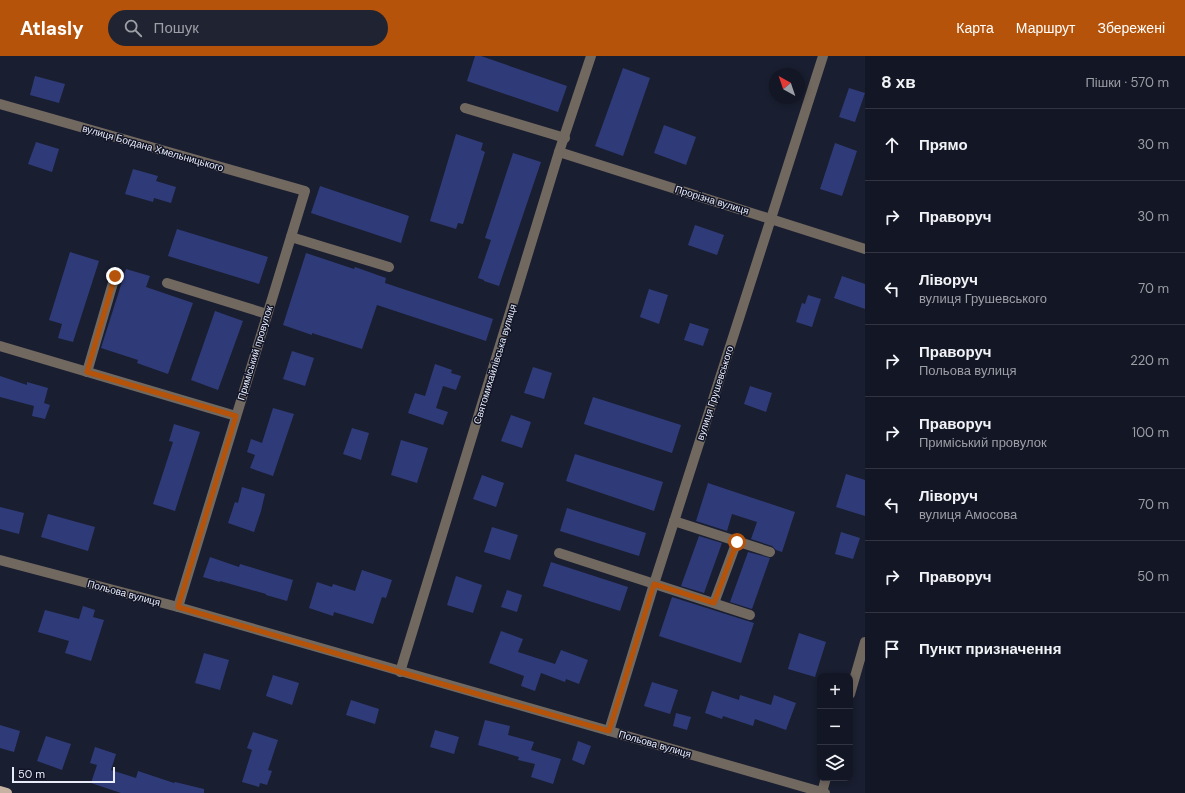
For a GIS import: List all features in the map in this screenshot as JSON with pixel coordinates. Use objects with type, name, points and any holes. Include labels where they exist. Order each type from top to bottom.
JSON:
[{"type":"main road","points":[[0,791],[7,793]]},
{"type":"street","name":"Святомихайлівська вулиця","points":[[400,672],[591,56]]},
{"type":"street","name":"вулиця Грушевського","points":[[609,731],[654,584],[823,56]]},
{"type":"street","name":"вулиця Богдана Хмельницького","points":[[0,104],[306,191]]},
{"type":"street","points":[[465,108],[565,138]]},
{"type":"street","name":"Прорізна вулиця","points":[[560,152],[865,249]]},
{"type":"street","name":"Приміський провулок","points":[[178,607],[306,191]]},
{"type":"street","points":[[291,237],[389,266]]},
{"type":"street","points":[[87,372],[115,276]]},
{"type":"street","points":[[167,283],[267,314]]},
{"type":"street","points":[[0,346],[236,416]]},
{"type":"street","points":[[674,521],[770,552]]},
{"type":"street","points":[[714,603],[737,542]]},
{"type":"street","points":[[559,553],[750,615]]},
{"type":"street","name":"Польова вулиця","points":[[0,560],[178,607],[824,793]]},
{"type":"street","points":[[853,684],[865,642]]},
{"type":"street","points":[[824,793],[826,781]]},
{"type":"building","points":[[475,56],[481,56],[567,86],[558,112],[467,81]]},
{"type":"building","points":[[623,68],[650,78],[623,156],[595,146]]},
{"type":"building","points":[[35,76],[65,84],[59,103],[30,95]]},
{"type":"building","points":[[849,88],[865,93],[855,122],[839,117]]},
{"type":"building","points":[[664,125],[696,137],[686,165],[654,153]]},
{"type":"building","points":[[456,134],[483,143],[481,150],[485,152],[463,224],[458,223],[456,229],[430,221]]},
{"type":"building","points":[[36,142],[59,149],[52,172],[28,164]]},
{"type":"building","points":[[835,143],[857,151],[842,196],[820,189]]},
{"type":"building","points":[[513,153],[541,162],[499,286],[478,278],[491,240],[485,238]]},
{"type":"building","points":[[133,169],[158,176],[156,181],[176,187],[171,203],[154,198],[153,202],[125,194]]},
{"type":"building","points":[[320,186],[409,216],[401,243],[311,213]]},
{"type":"building","points":[[695,225],[724,235],[717,255],[688,245]]},
{"type":"building","points":[[177,229],[268,257],[259,284],[168,256]]},
{"type":"building","points":[[70,252],[99,261],[73,342],[58,338],[62,324],[49,320]]},
{"type":"building","points":[[306,253],[354,269],[355,267],[386,278],[385,283],[493,319],[486,341],[377,305],[362,349],[283,325]]},
{"type":"building","points":[[126,269],[150,276],[146,287],[193,303],[168,374],[137,363],[138,360],[101,348]]},
{"type":"building","points":[[842,276],[865,284],[865,309],[834,298]]},
{"type":"building","points":[[649,289],[668,295],[659,324],[640,317]]},
{"type":"building","points":[[808,295],[821,299],[812,327],[796,322],[802,303],[805,304]]},
{"type":"building","points":[[215,311],[243,321],[218,390],[191,380]]},
{"type":"building","points":[[690,323],[709,329],[703,346],[684,340]]},
{"type":"building","points":[[292,351],[314,358],[305,386],[283,379]]},
{"type":"building","points":[[435,364],[452,370],[451,373],[461,376],[456,390],[443,386],[436,408],[448,412],[443,425],[408,413],[415,393],[425,396]]},
{"type":"building","points":[[533,367],[552,373],[544,399],[524,393]]},
{"type":"building","points":[[0,376],[27,385],[27,382],[48,388],[44,403],[50,405],[45,419],[32,416],[34,406],[0,397]]},
{"type":"building","points":[[750,386],[772,393],[766,412],[744,404]]},
{"type":"building","points":[[593,397],[681,425],[672,453],[584,424]]},
{"type":"building","points":[[273,408],[294,414],[273,476],[250,468],[255,455],[247,452],[251,439],[262,443]]},
{"type":"building","points":[[511,415],[531,422],[522,448],[501,441]]},
{"type":"building","points":[[174,424],[200,432],[175,511],[153,504],[173,442],[169,441]]},
{"type":"building","points":[[352,428],[369,433],[361,460],[343,454]]},
{"type":"building","points":[[401,440],[428,448],[417,483],[391,475]]},
{"type":"building","points":[[575,454],[663,482],[654,511],[566,481]]},
{"type":"building","points":[[846,474],[865,480],[865,516],[836,507]]},
{"type":"building","points":[[482,475],[504,483],[496,507],[473,499]]},
{"type":"building","points":[[708,483],[795,512],[782,552],[776,550],[772,546],[751,539],[757,522],[732,514],[727,531],[696,521]]},
{"type":"building","points":[[242,487],[265,494],[254,532],[228,523],[235,502],[238,503]]},
{"type":"building","points":[[0,507],[24,513],[19,534],[0,529]]},
{"type":"building","points":[[567,508],[646,533],[639,556],[560,531]]},
{"type":"building","points":[[48,514],[95,527],[88,551],[41,537]]},
{"type":"building","points":[[492,527],[518,535],[510,560],[484,552]]},
{"type":"building","points":[[841,532],[860,538],[853,559],[835,554]]},
{"type":"building","points":[[699,536],[722,543],[704,593],[681,586]]},
{"type":"building","points":[[748,552],[770,558],[752,609],[730,602]]},
{"type":"building","points":[[210,557],[239,567],[240,564],[293,580],[287,601],[203,577]]},
{"type":"building","points":[[551,562],[628,587],[620,611],[543,586]]},
{"type":"building","points":[[362,570],[392,580],[386,598],[382,597],[373,624],[334,612],[333,616],[309,608],[317,582],[332,587],[333,584],[355,591]]},
{"type":"building","points":[[456,576],[482,585],[473,613],[447,605]]},
{"type":"building","points":[[507,590],[522,595],[517,612],[501,607]]},
{"type":"building","points":[[672,597],[754,623],[741,663],[659,636]]},
{"type":"building","points":[[83,606],[95,610],[93,617],[104,620],[91,661],[65,653],[69,641],[38,632],[45,610],[79,619]]},
{"type":"building","points":[[501,631],[523,639],[518,652],[555,664],[561,650],[588,660],[579,684],[566,679],[565,682],[541,673],[535,691],[521,686],[524,676],[489,663]]},
{"type":"building","points":[[799,633],[826,642],[815,677],[788,669]]},
{"type":"building","points":[[204,653],[229,660],[220,690],[195,683]]},
{"type":"building","points":[[273,675],[299,683],[292,705],[266,696]]},
{"type":"building","points":[[652,682],[678,690],[670,714],[644,706]]},
{"type":"building","points":[[712,691],[739,700],[740,695],[771,705],[774,695],[796,703],[786,730],[755,719],[753,726],[723,716],[722,719],[705,713]]},
{"type":"building","points":[[351,700],[379,709],[375,724],[346,715]]},
{"type":"building","points":[[676,713],[691,717],[687,730],[673,726]]},
{"type":"building","points":[[485,720],[510,726],[508,735],[534,742],[531,750],[561,759],[553,784],[531,777],[535,764],[518,760],[519,757],[478,745]]},
{"type":"building","points":[[0,725],[20,731],[14,752],[0,748]]},
{"type":"building","points":[[435,730],[459,737],[454,754],[430,747]]},
{"type":"building","points":[[253,732],[278,740],[268,770],[272,771],[267,785],[260,783],[259,787],[242,782],[252,750],[247,748]]},
{"type":"building","points":[[46,736],[71,744],[62,770],[37,761]]},
{"type":"building","points":[[578,741],[591,746],[584,765],[572,760]]},
{"type":"building","points":[[95,747],[116,754],[111,770],[136,778],[138,771],[174,783],[204,789],[204,793],[121,793],[91,783],[97,765],[90,763]]},
{"type":"route","points":[[115,276],[87,372],[236,416],[178,607],[609,731],[654,584],[714,603],[737,542]]}]
